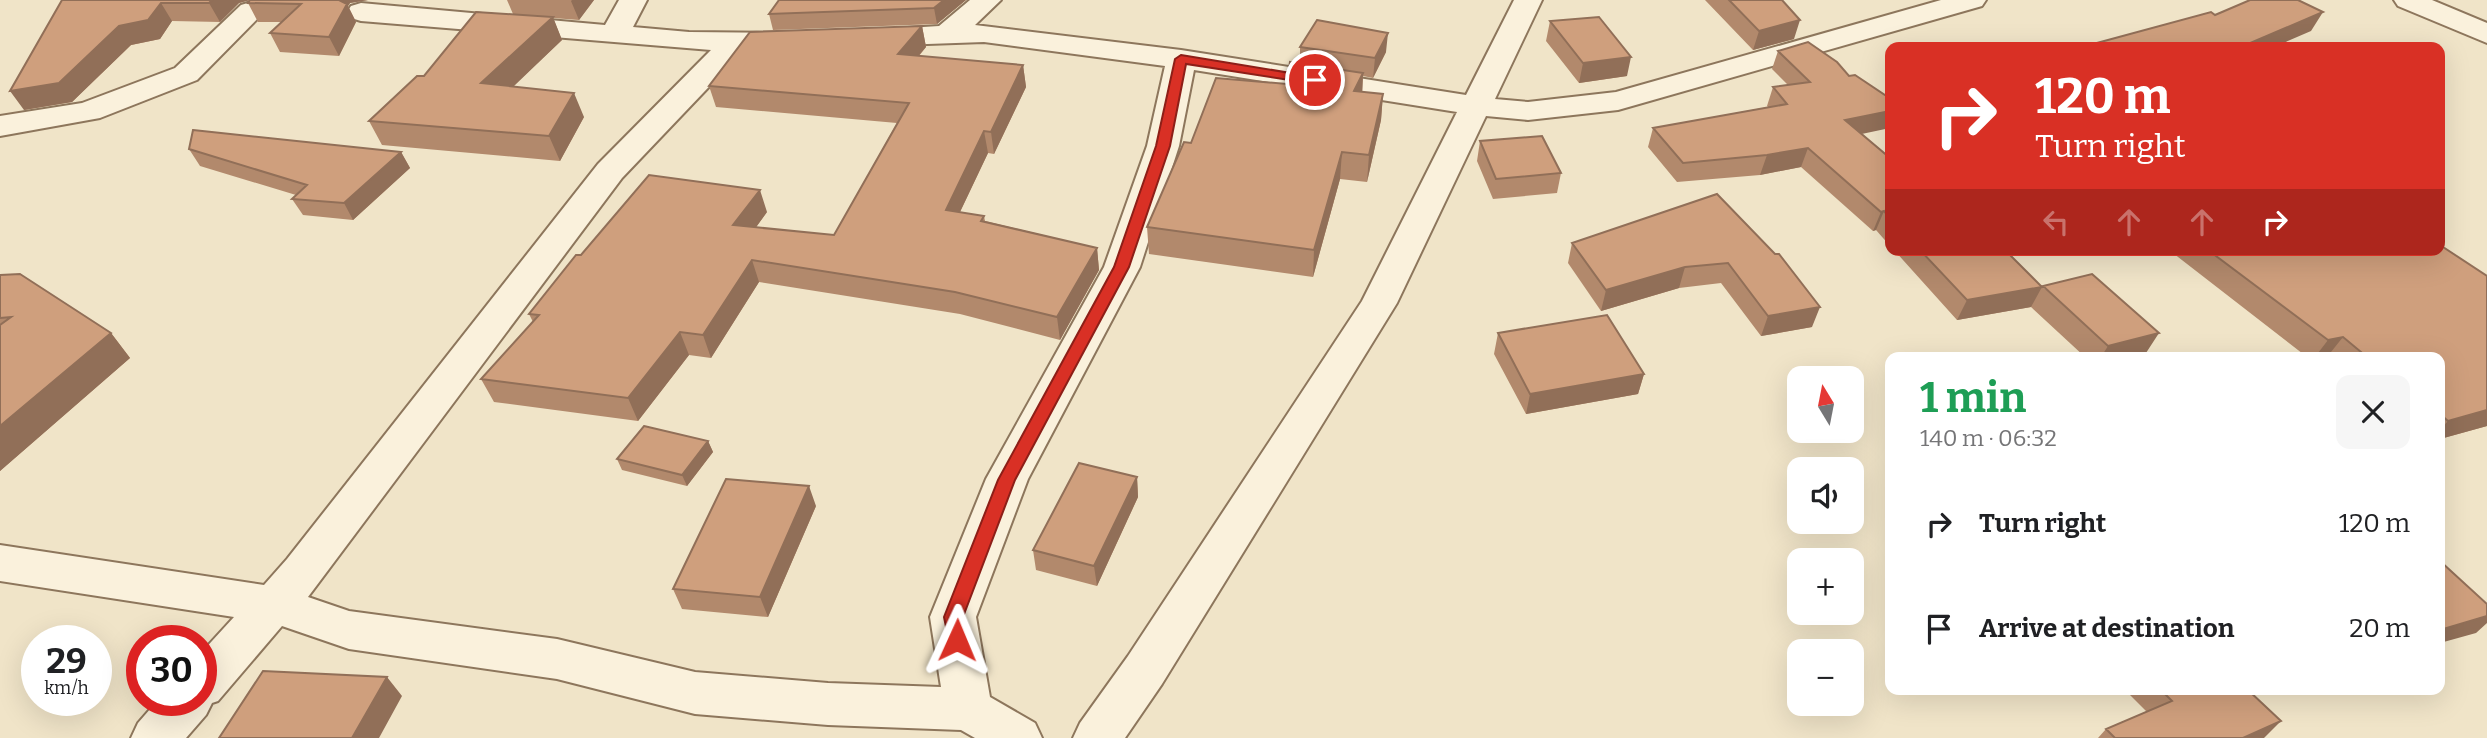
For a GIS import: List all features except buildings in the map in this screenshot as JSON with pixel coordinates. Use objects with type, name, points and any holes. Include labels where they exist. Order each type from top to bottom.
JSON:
[{"type":"street","points":[[614,35],[633,0]]},
{"type":"street","points":[[948,33],[987,0]]},
{"type":"street","points":[[1097,738],[1145,670],[1379,303],[1528,0]]},
{"type":"street","points":[[361,12],[614,35],[736,42],[984,33],[1181,59],[1475,106],[1528,111],[1585,107],[1671,87],[1972,0]]},
{"type":"street","points":[[2408,0],[2487,34]]},
{"type":"street","points":[[0,126],[89,111],[186,74],[251,11]]},
{"type":"street","points":[[217,668],[303,572],[610,171],[736,42]]},
{"type":"street","points":[[1808,48],[1839,69]]},
{"type":"street","points":[[968,709],[953,617],[1007,480],[1122,267],[1163,146],[1181,59]]},
{"type":"street","points":[[0,563],[274,605],[349,630],[557,659],[695,693],[828,704],[889,704],[968,709],[1018,738]]},
{"type":"street","points":[[155,738],[175,716]]},
{"type":"route","points":[[957,640],[953,617],[1007,480],[1122,267],[1163,146],[1181,59],[1315,80]]}]
